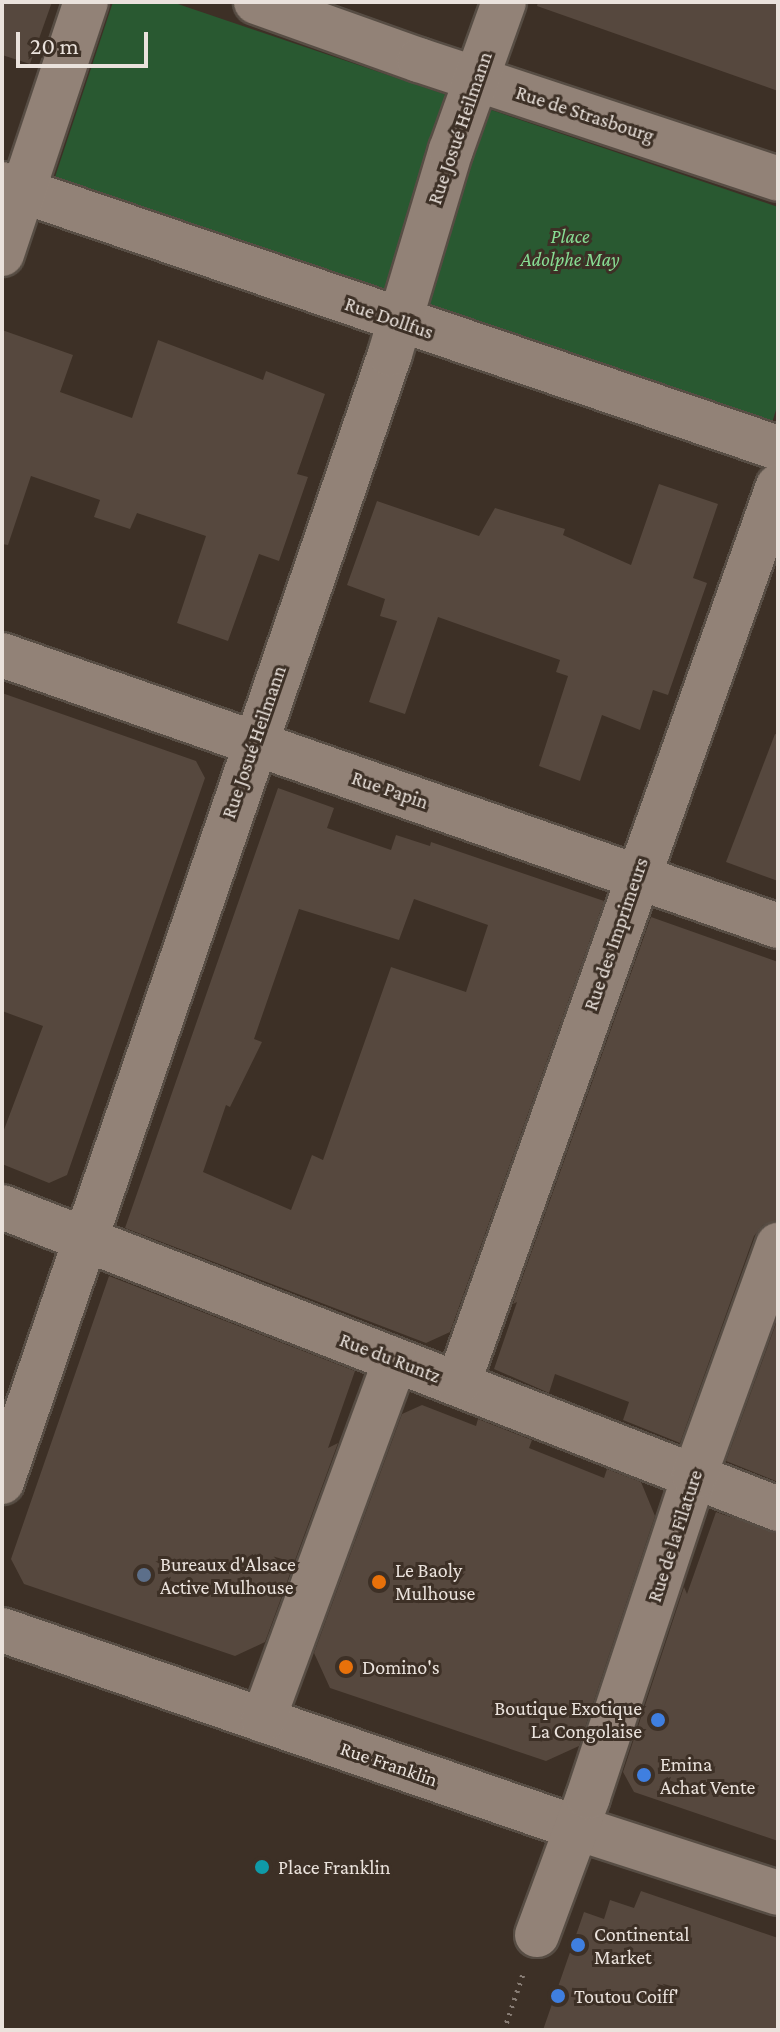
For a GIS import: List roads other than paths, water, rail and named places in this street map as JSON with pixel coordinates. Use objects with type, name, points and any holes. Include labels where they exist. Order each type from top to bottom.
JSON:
[{"type":"street","points":[[2,254],[13,187],[86,2]]},
{"type":"street","name":"Rue de Strasbourg","points":[[256,2],[778,179]]},
{"type":"street","name":"Rue Josué Heilmann","points":[[2,1482],[399,321],[476,78],[504,2]]},
{"type":"street","name":"Rue Dollfus","points":[[13,187],[778,448]]},
{"type":"street","name":"Rue des Imprimeurs","points":[[458,1384],[636,877],[778,486]]},
{"type":"street","name":"Rue Papin","points":[[2,655],[778,926]]},
{"type":"street","name":"Rue du Runtz","points":[[2,1207],[778,1509]]},
{"type":"street","name":"Rue de la Filature","points":[[577,1828],[694,1477],[778,1245]]},
{"type":"street","points":[[263,1720],[395,1362]]},
{"type":"street","name":"Rue Franklin","points":[[2,1630],[577,1828],[778,1893]]},
{"type":"street","points":[[537,1935],[577,1828]]},
{"type":"place","name":"Bureaux d'Alsace Active Mulhouse","points":[[144,1575]]},
{"type":"place","name":"Le Baoly Mulhouse","points":[[379,1582]]},
{"type":"place","name":"Domino's","points":[[346,1667]]},
{"type":"place","name":"Boutique Exotique La Congolaise","points":[[658,1720]]},
{"type":"place","name":"Emina Achat Vente","points":[[644,1775]]},
{"type":"place","name":"Place Franklin","points":[[262,1867]]},
{"type":"place","name":"Continental Market","points":[[578,1945]]},
{"type":"place","name":"Toutou Coiff'","points":[[558,1996]]},
{"type":"park label","name":"Place Adolphe May","points":[[570,248]]}]
